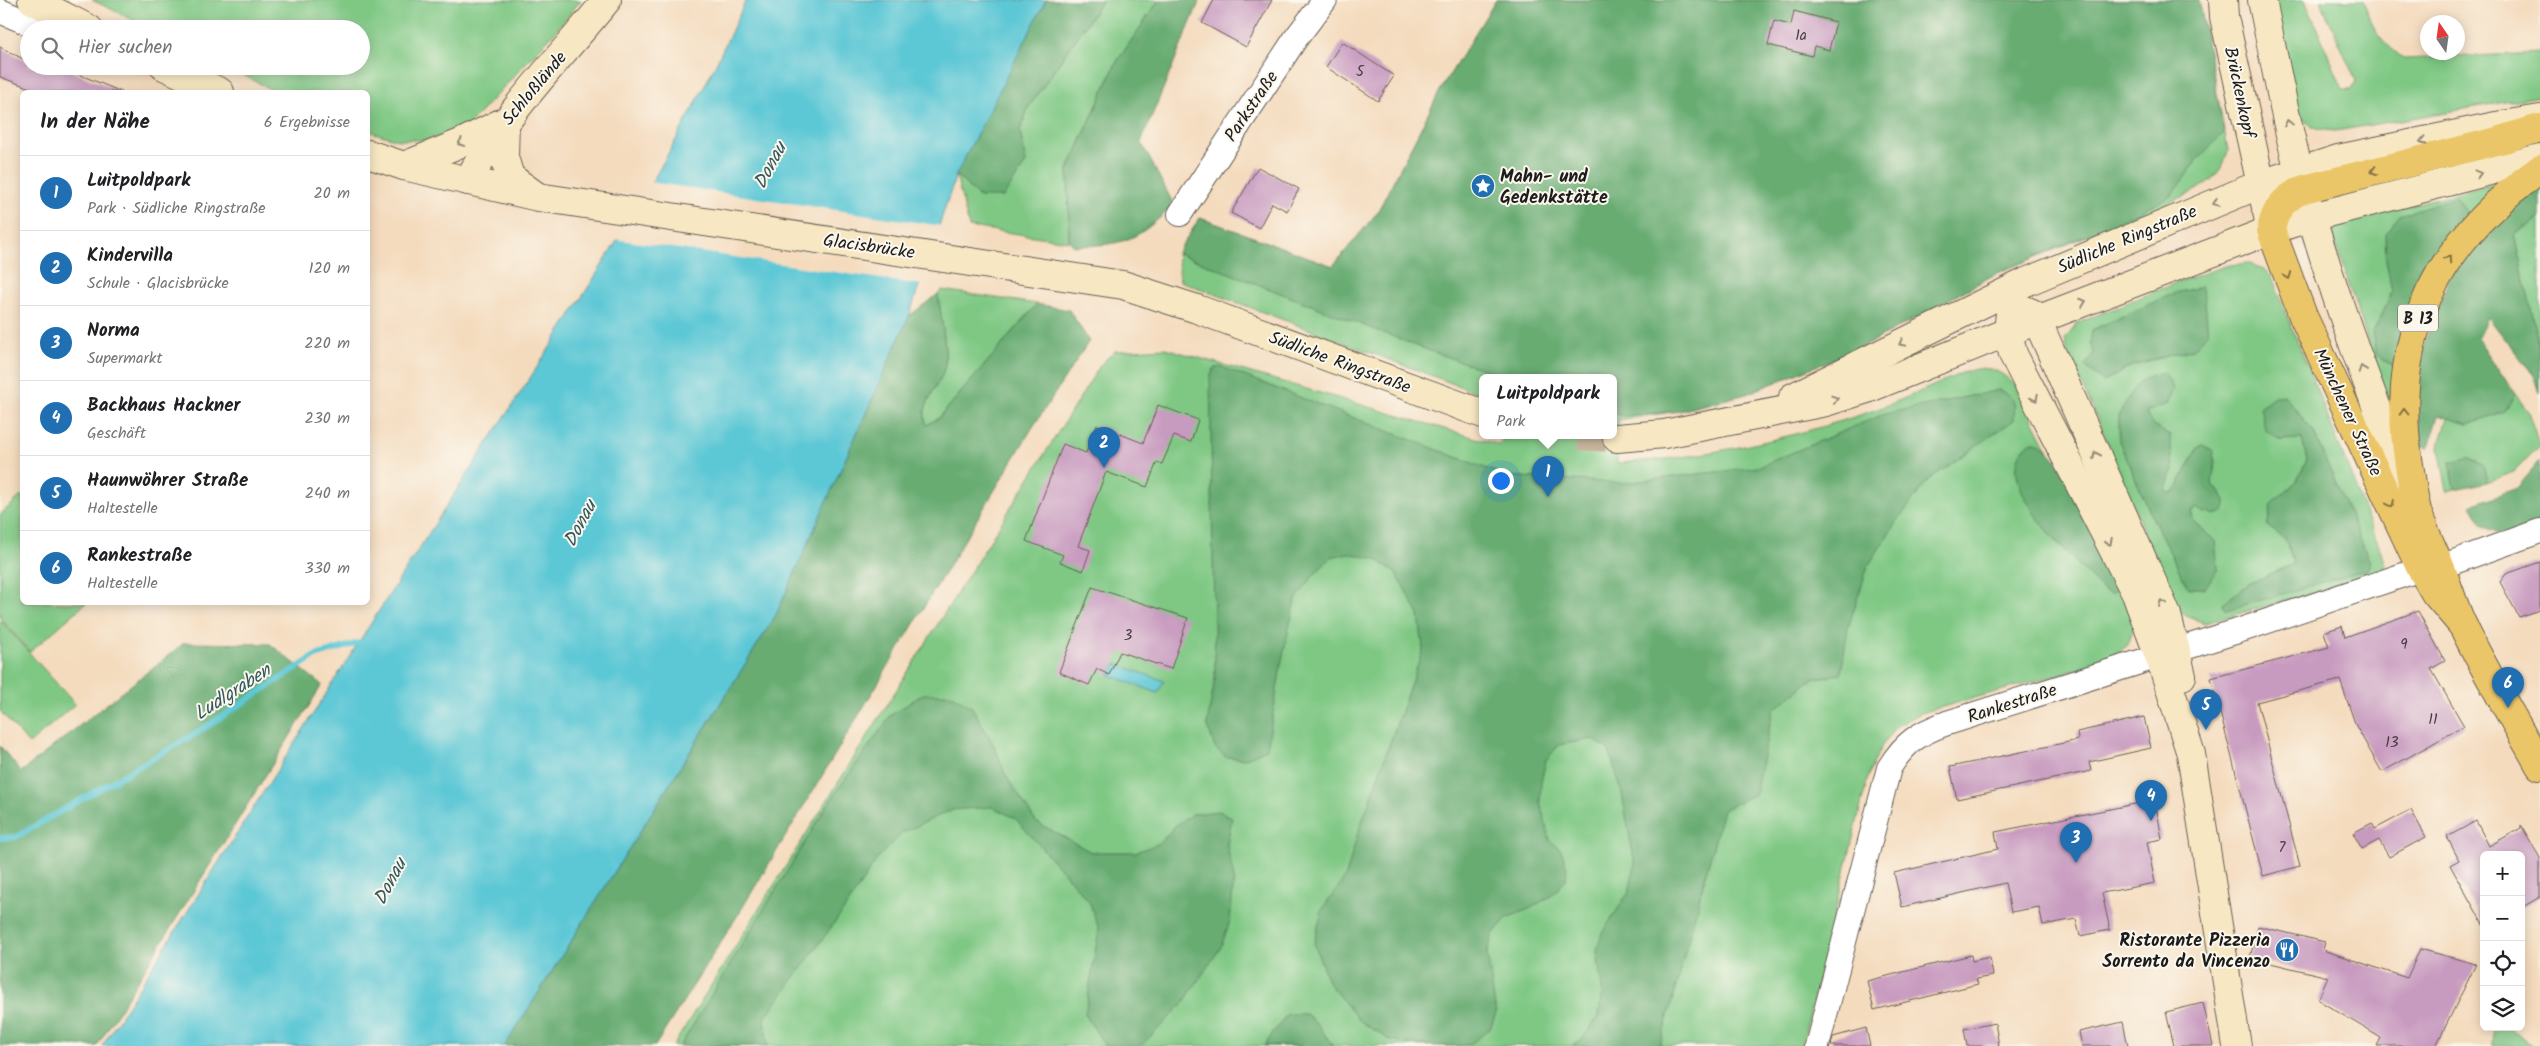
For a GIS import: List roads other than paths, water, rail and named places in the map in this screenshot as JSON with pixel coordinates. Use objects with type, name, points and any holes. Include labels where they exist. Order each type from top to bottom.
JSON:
[{"type":"main road","points":[[32,0],[71,20]]},
{"type":"main road","name":"Schloßlände","points":[[468,181],[483,153],[505,121],[607,0]]},
{"type":"main road","name":"Brückenkopf","points":[[2223,0],[2224,17],[2260,184]]},
{"type":"main road","points":[[2262,0],[2301,180]]},
{"type":"main road","points":[[183,75],[216,90]]},
{"type":"main road","name":"Südliche Ringstraße","points":[[1736,420],[1813,388],[2026,282],[2260,184],[2301,180],[2338,159],[2496,126],[2540,119]]},
{"type":"main road","points":[[387,161],[461,143],[505,121],[504,157],[510,177],[538,197]]},
{"type":"main road","points":[[2271,230],[2274,217],[2281,204],[2291,195],[2301,180],[2497,142],[2540,128]]},
{"type":"main road","points":[[1970,310],[2011,331],[2271,230],[2312,217],[2540,158]]},
{"type":"main road","name":"Glacisbrücke","points":[[387,161],[538,197],[1123,285],[1197,309]]},
{"type":"main road","name":"B 13","points":[[2417,512],[2404,436],[2407,369],[2417,321],[2434,279],[2462,238],[2505,196],[2540,169]]},
{"type":"main road","name":"Münchener Straße","points":[[2301,180],[2368,388],[2417,512],[2430,568]]},
{"type":"main road","name":"Münchener Straße","points":[[2260,184],[2271,230],[2303,316],[2430,568],[2540,766]]},
{"type":"main road","points":[[2026,282],[2018,292],[2011,331],[2136,594],[2167,653],[2189,709],[2191,754],[2237,1046]]},
{"type":"main road","name":"Südliche Ringstraße","points":[[1197,309],[1479,413]]},
{"type":"main road","points":[[2038,320],[2167,615],[2167,653]]},
{"type":"main road","name":"Südliche Ringstraße","points":[[1618,438],[1664,434],[1826,402],[1867,389],[1969,348],[1995,346],[2011,331]]},
{"type":"street","name":"Parkstraße","points":[[1180,214],[1296,38],[1325,0]]},
{"type":"street","points":[[0,11],[21,20]]},
{"type":"street","name":"Rankestraße","points":[[1817,1046],[1889,768],[1900,751],[1914,738],[1929,730],[2540,531]]},
{"type":"water","name":"Donau","points":[[746,0],[1046,0],[956,175],[909,316],[776,615],[505,1046],[102,1046],[363,636],[570,317],[646,193],[681,130],[715,66]]},
{"type":"water","points":[[1116,664],[1164,681],[1158,693],[1109,675]]},
{"type":"waterway","name":"Ludlgraben","points":[[0,838],[16,837],[195,734],[315,656],[358,643],[366,645]]},
{"type":"place","name":"Mahn- und Gedenkstätte","points":[[1483,186]]},
{"type":"place","name":"Kindervilla","points":[[1104,468]]},
{"type":"place","name":"Luitpoldpark","points":[[1548,497]]},
{"type":"place","name":"Rankestraße","points":[[2508,708]]},
{"type":"place","name":"Haunwöhrer Straße","points":[[2206,730]]},
{"type":"place","name":"Backhaus Hackner","points":[[2151,821]]},
{"type":"place","name":"Norma","points":[[2076,863]]},
{"type":"place","name":"Ristorante Pizzeria Sorrento da Vincenzo","points":[[2287,950]]}]
